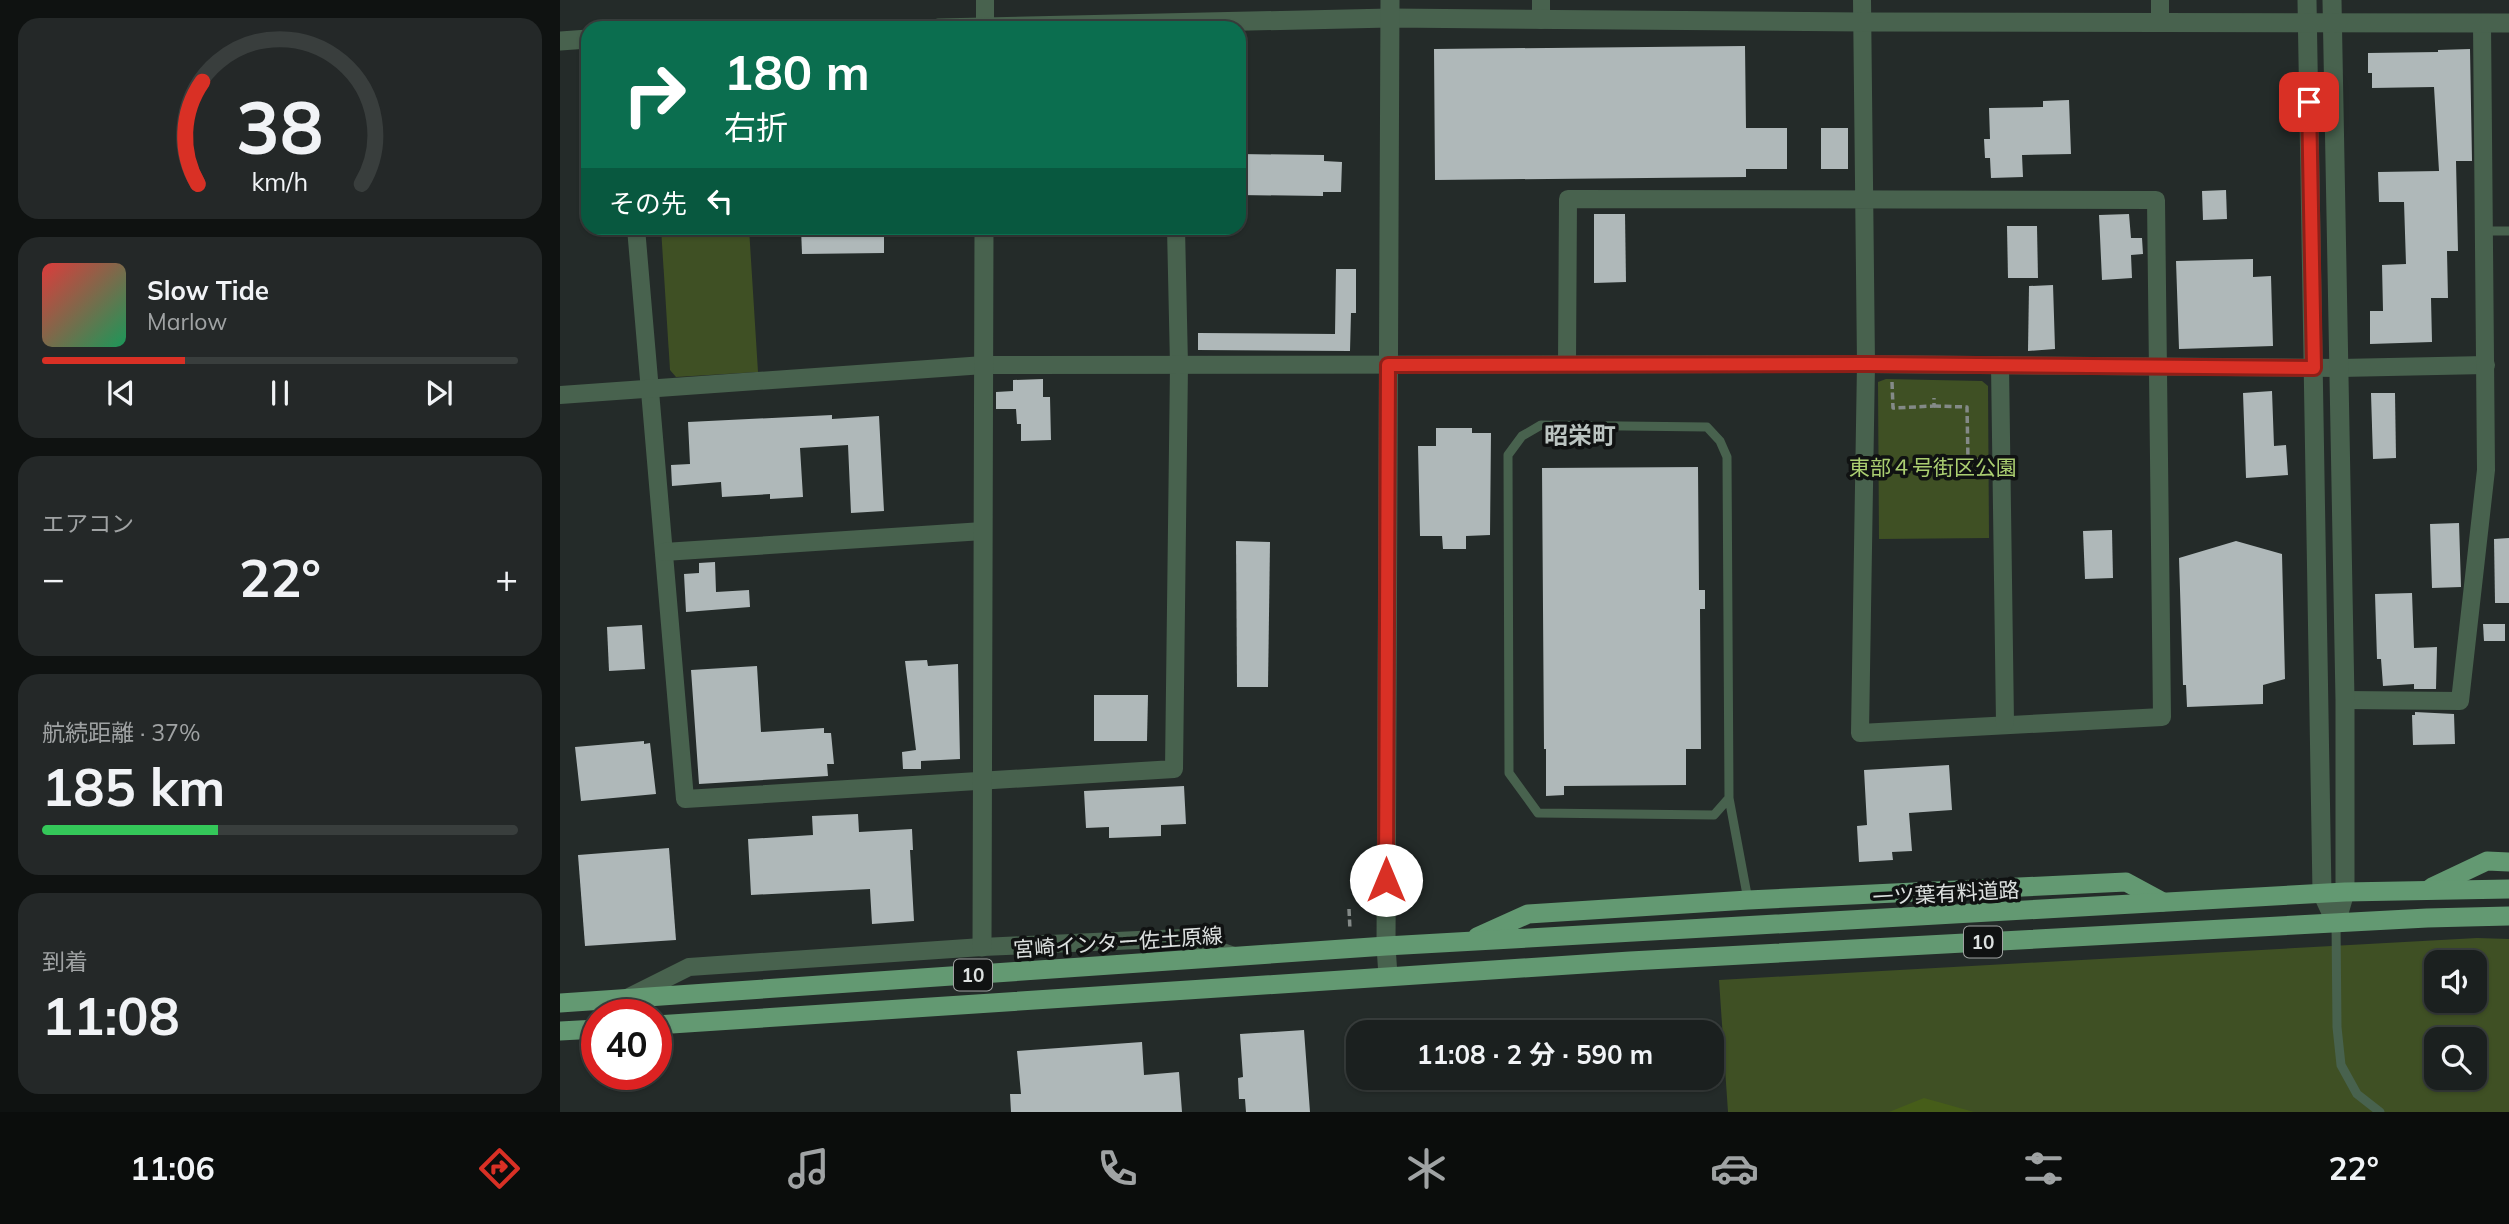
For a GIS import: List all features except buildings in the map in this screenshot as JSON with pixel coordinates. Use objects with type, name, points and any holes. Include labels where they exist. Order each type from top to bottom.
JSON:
[{"type":"main road","points":[[2425,890],[2487,862],[2509,862]]},
{"type":"main road","points":[[1467,942],[1528,914],[1748,900],[2126,882],[2163,902]]},
{"type":"main road","name":"一ツ葉有料道路","points":[[1386,946],[2322,893],[2509,888]]},
{"type":"main road","name":"10","points":[[672,1024],[1388,976],[2427,918],[2509,916]]},
{"type":"main road","name":"宮崎インター佐土原線","points":[[560,1003],[1386,946]]},
{"type":"main road","points":[[560,1031],[581,1030]]},
{"type":"street","points":[[985,0],[985,21]]},
{"type":"street","points":[[1567,364],[1568,199],[1864,199],[2156,200],[2162,717],[2005,723],[1860,733],[1867,364],[1864,199],[1862,0]]},
{"type":"street","points":[[2160,0],[2160,22]]},
{"type":"street","points":[[2307,0],[2322,893],[2336,923]]},
{"type":"street","points":[[2332,0],[2345,700],[2345,892],[2336,923]]},
{"type":"street","points":[[1388,976],[1390,9]]},
{"type":"street","points":[[1134,21],[1390,9],[1541,10],[1862,22],[2509,23]]},
{"type":"street","points":[[2345,700],[2460,701],[2486,470],[2482,24]]},
{"type":"street","points":[[560,41],[581,40]]},
{"type":"street","points":[[637,235],[685,799],[1174,769],[1179,365],[1175,235]]},
{"type":"street","points":[[982,947],[984,235]]},
{"type":"street","points":[[560,395],[984,365],[1867,364],[2340,369],[2486,365]]},
{"type":"street","points":[[2000,365],[2005,723]]},
{"type":"street","points":[[664,552],[983,531]]},
{"type":"street","points":[[626,998],[689,967],[982,947],[1182,938],[1234,956]]},
{"type":"lane","points":[[2484,231],[2509,231]]},
{"type":"lane","points":[[1729,797],[1714,815],[1538,813],[1509,774],[1508,455],[1522,436],[1541,425],[1707,427],[1720,441],[1727,457],[1729,797],[1748,900]]},
{"type":"lane","points":[[2336,923],[2337,1027],[2341,1065],[2357,1094],[2380,1112]]},
{"type":"path","points":[[1892,382],[1893,408],[1967,407],[1968,460],[1986,460]]},
{"type":"path","points":[[1934,398],[1934,406]]},
{"type":"green space","points":[[661,235],[749,235],[758,372],[676,377],[670,370]]},
{"type":"green space","name":"東部４号街区公園","points":[[1886,379],[1982,381],[1988,386],[1989,538],[1879,539],[1878,382]]},
{"type":"green space","points":[[2477,938],[2509,939],[2509,1112],[1728,1112],[1724,1020],[1722,1020],[1719,980]]},
{"type":"green space","points":[[1924,1098],[1974,1112],[1889,1112]]},
{"type":"district","name":"昭栄町","points":[[1580,435]]},
{"type":"route","points":[[1386,880],[1388,365],[1867,364],[2314,368],[2309,102]]}]
